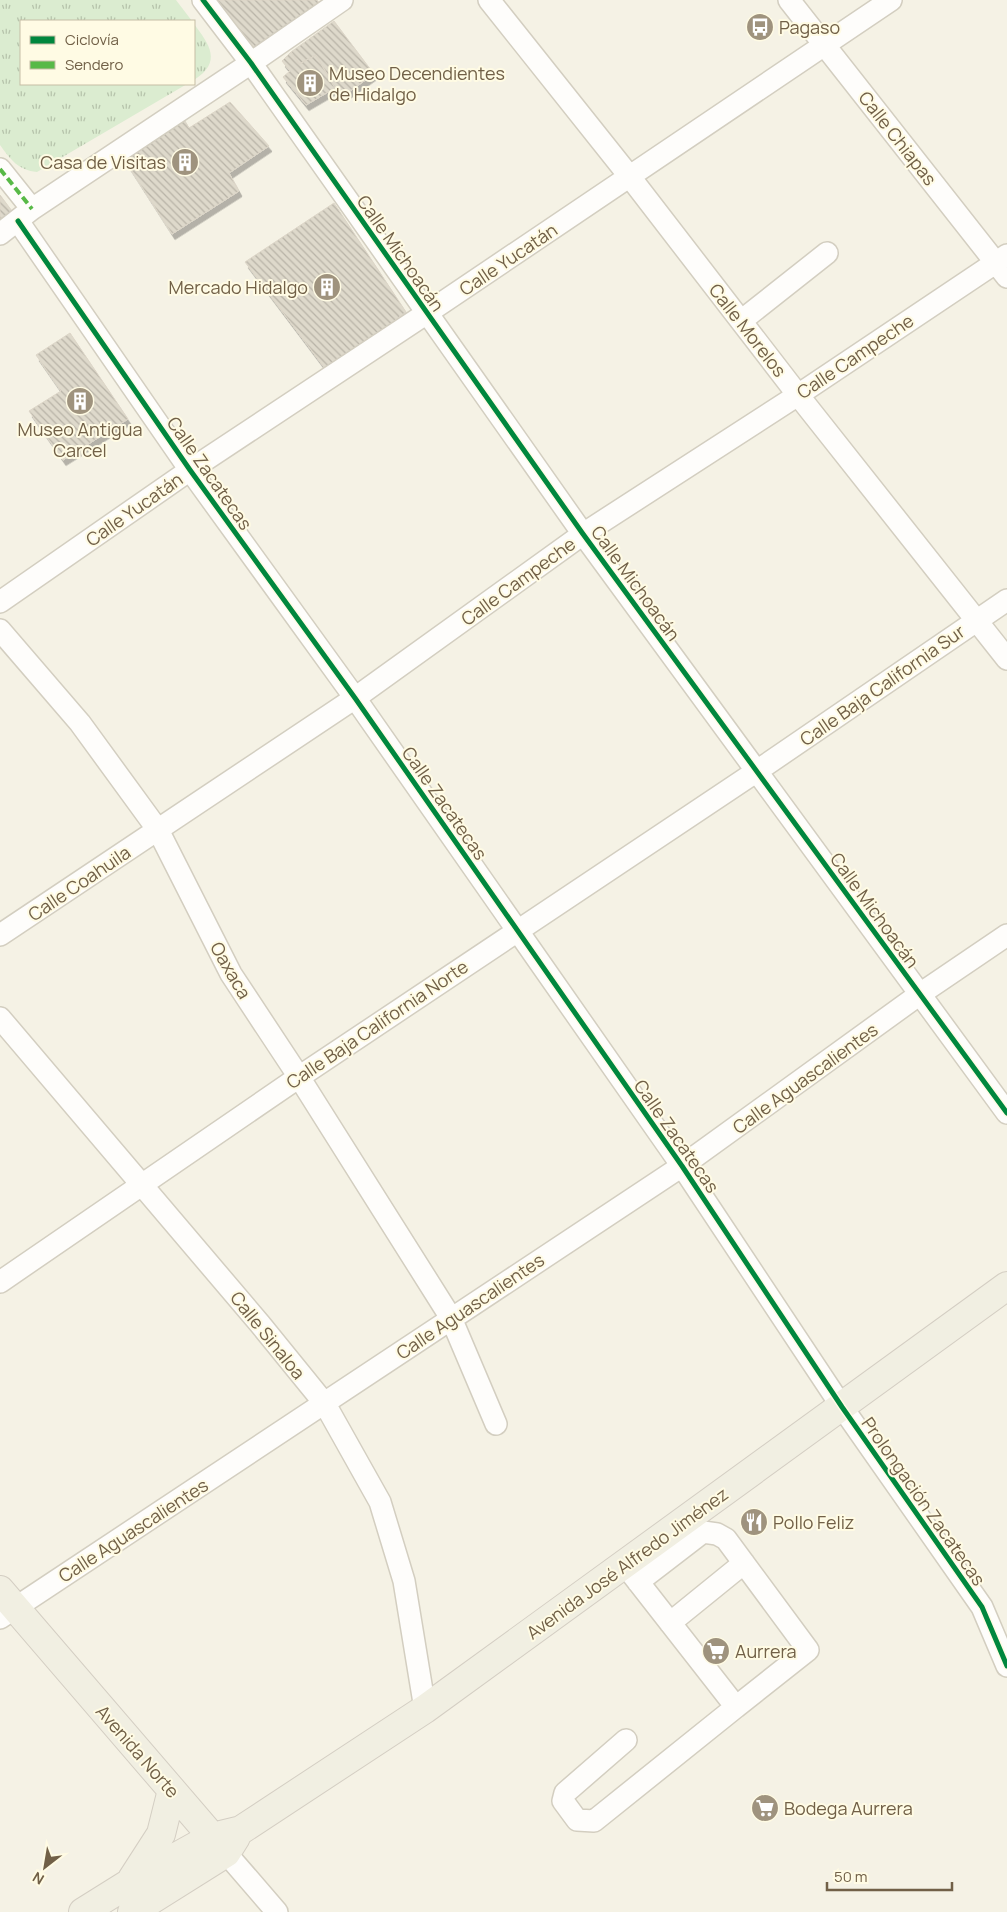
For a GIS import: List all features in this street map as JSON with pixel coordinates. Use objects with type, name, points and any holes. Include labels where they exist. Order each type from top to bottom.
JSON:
[{"type":"main road","name":"Avenida José Alfredo Jiménez","points":[[219,1845],[631,1573],[842,1407],[1007,1286]]},
{"type":"main road","name":"Avenida Norte","points":[[5,1605],[172,1790],[219,1845]]},
{"type":"main road","points":[[130,1882],[161,1834],[172,1790]]},
{"type":"main road","points":[[82,1912],[130,1882],[219,1845]]},
{"type":"main road","points":[[132,1912],[219,1845]]},
{"type":"street","name":"Calle Michoacán","points":[[203,0],[251,64],[583,534],[1007,1113]]},
{"type":"street","points":[[0,234],[25,215],[251,64],[342,0]]},
{"type":"street","name":"Calle Morelos","points":[[489,0],[630,176],[798,395],[1007,659]]},
{"type":"street","name":"Calle Chiapas","points":[[789,0],[1003,265]]},
{"type":"street","name":"Calle Yucatán","points":[[0,602],[190,470],[427,313],[891,0]]},
{"type":"street","name":"Calle Zacatecas","points":[[0,169],[25,215],[190,470],[354,698],[682,1166],[842,1407]]},
{"type":"street","points":[[741,321],[827,253]]},
{"type":"street","name":"Calle Campeche","points":[[158,830],[354,698],[583,534],[1003,265]]},
{"type":"street","name":"Calle Baja California Sur","points":[[758,771],[1007,600]]},
{"type":"street","name":"Oaxaca","points":[[0,630],[80,723],[158,830],[230,974],[299,1077],[451,1318],[496,1424]]},
{"type":"street","name":"Calle Baja California Norte","points":[[0,1282],[299,1077],[758,771]]},
{"type":"street","name":"Calle Coahuila","points":[[0,936],[158,830]]},
{"type":"street","name":"Calle Aguascalientes","points":[[5,1605],[324,1404],[682,1166],[920,994],[1007,935]]},
{"type":"street","name":"Calle Sinaloa","points":[[0,1018],[260,1324],[324,1404],[380,1502],[404,1581],[425,1709]]},
{"type":"street","name":"Prolongación Zacatecas","points":[[842,1407],[982,1607],[1007,1666]]},
{"type":"street","points":[[626,1740],[565,1793],[563,1801],[577,1820],[594,1821],[808,1650],[726,1538],[717,1534],[703,1532],[631,1573],[736,1707]]},
{"type":"street","points":[[670,1623],[744,1563]]},
{"type":"street","name":"Avenida Norte","points":[[219,1845],[277,1912]]},
{"type":"green space","points":[[0,0],[176,0],[191,20],[20,20],[20,85],[185,85],[37,172],[20,167],[0,145]]},
{"type":"green space","points":[[195,26],[208,46],[210,53],[211,60],[203,73],[195,79]]},
{"type":"building","points":[[218,0],[317,0],[320,4],[249,54],[208,6]]},
{"type":"building","points":[[334,21],[374,74],[343,96],[335,88],[316,55],[299,64],[291,52]]},
{"type":"building","name":"Museo Decendientes de Hidalgo","points":[[291,52],[299,64],[316,55],[335,88],[306,105],[283,77],[290,71],[282,61]]},
{"type":"building","name":"Casa de Visitas","points":[[230,102],[269,146],[229,173],[239,191],[172,234],[119,151],[179,111],[189,128]]},
{"type":"building","points":[[0,195],[15,215],[0,226]]},
{"type":"building","name":"Mercado Hidalgo","points":[[334,203],[406,312],[327,371],[245,262]]},
{"type":"building","name":"Museo Antigua Carcel","points":[[70,333],[128,419],[63,460],[29,411],[61,391],[36,355]]},
{"type":"marked path","points":[[0,169],[32,209]]},
{"type":"cycle path","points":[[203,0],[251,63],[583,534],[1007,1113]]},
{"type":"cycle path","points":[[18,221],[190,470],[355,698],[682,1166],[842,1407],[982,1607],[1007,1666]]},
{"type":"place","name":"Pagaso","points":[[760,27]]},
{"type":"place","name":"Museo Decendientes de Hidalgo","points":[[310,83]]},
{"type":"place","name":"Casa de Visitas","points":[[185,162]]},
{"type":"place","name":"Mercado Hidalgo","points":[[327,287]]},
{"type":"place","name":"Museo Antigua Carcel","points":[[80,401]]},
{"type":"place","name":"Pollo Feliz","points":[[754,1522]]},
{"type":"place","name":"Aurrera","points":[[716,1651]]},
{"type":"place","name":"Bodega Aurrera","points":[[765,1808]]}]
